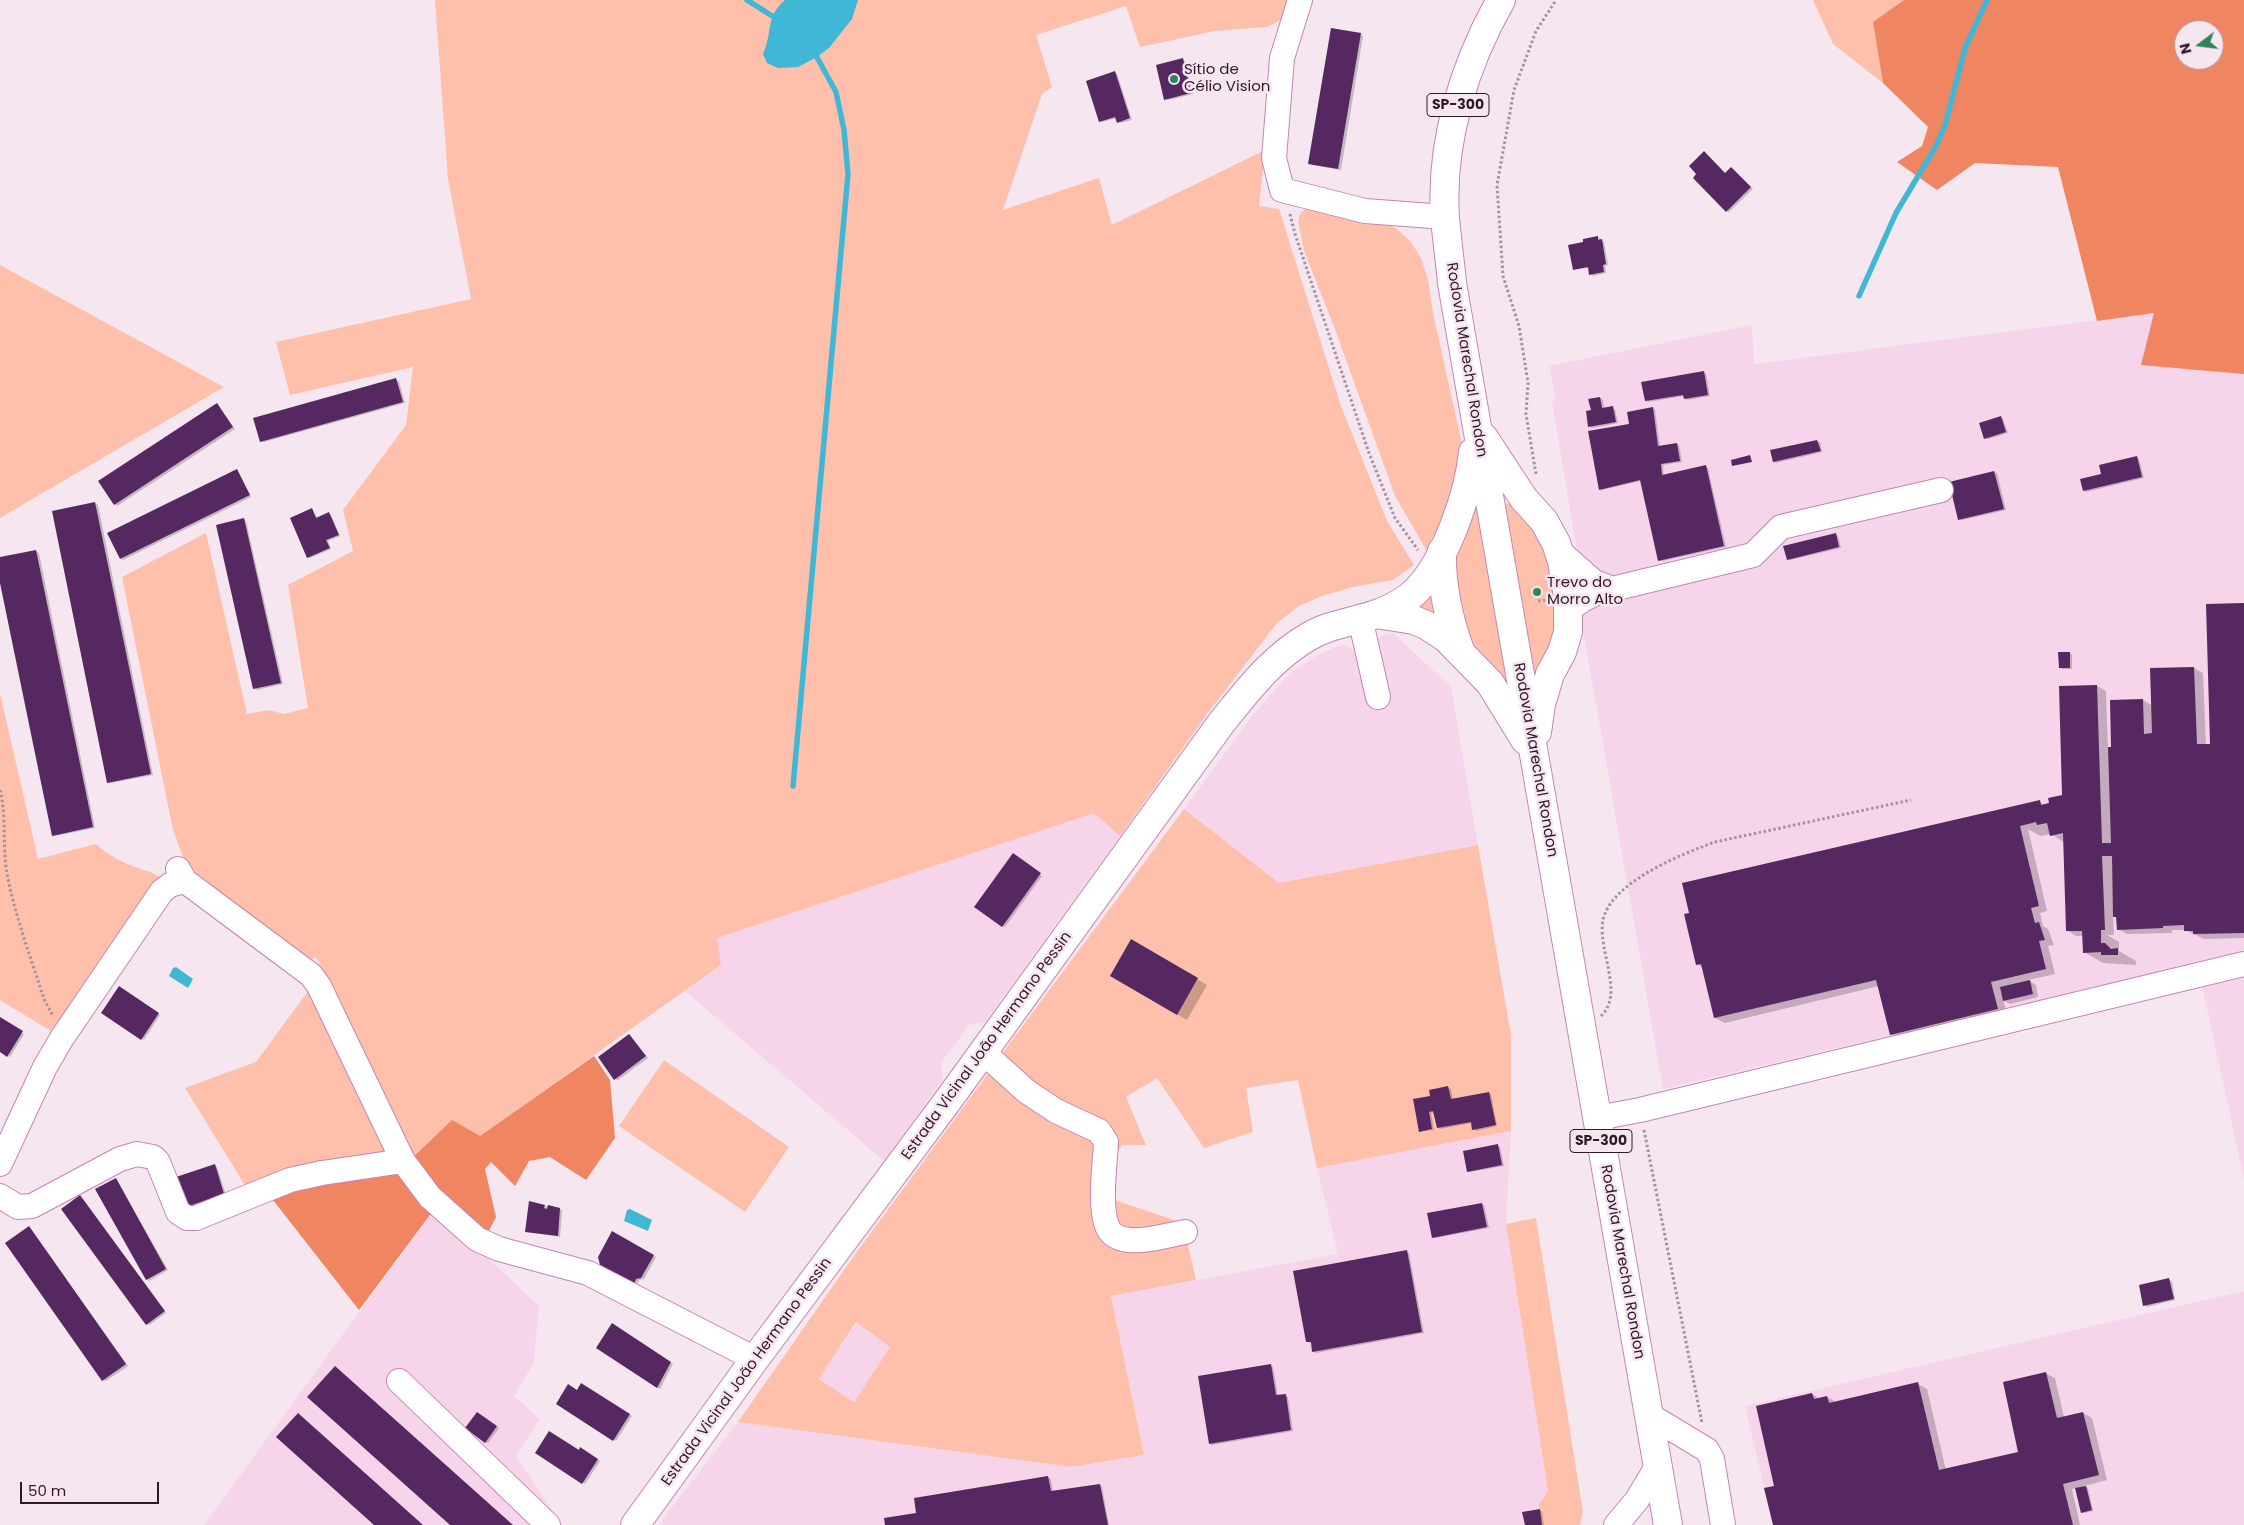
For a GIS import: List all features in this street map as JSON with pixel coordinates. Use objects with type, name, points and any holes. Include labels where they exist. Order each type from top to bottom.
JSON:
[{"type":"main road","name":"Rodovia Marechal Rondon","points":[[1501,0],[1476,51],[1458,105],[1448,161],[1445,217],[1454,292],[1488,496],[1668,1525]]},
{"type":"main road","points":[[1476,425],[1495,458],[1531,491],[1559,551],[1568,610],[1566,643],[1550,674],[1541,704],[1534,756]]},
{"type":"main road","name":"Estrada Vicinal João Hermano Pessin","points":[[635,1525],[754,1359],[983,1052],[1216,730],[1246,692],[1272,663],[1301,641],[1331,626],[1368,616],[1394,606],[1416,592],[1437,559],[1461,510],[1467,490],[1476,425]]},
{"type":"main road","points":[[1461,510],[1470,502],[1488,496],[1531,491]]},
{"type":"main road","points":[[1437,559],[1443,578],[1451,620],[1461,653]]},
{"type":"main road","name":"Estrada Vicinal João Hermano Pessin","points":[[1368,616],[1414,620],[1426,625],[1446,638],[1490,683],[1515,720],[1534,756]]},
{"type":"main road","points":[[1490,683],[1511,689],[1522,688],[1550,674]]},
{"type":"street","points":[[1300,0],[1282,58],[1274,158],[1282,190],[1365,212],[1445,217]]},
{"type":"street","points":[[1568,610],[1584,599],[1613,589],[1753,555],[1781,527],[1941,490]]},
{"type":"street","points":[[1559,551],[1594,582],[1613,589]]},
{"type":"street","points":[[1368,616],[1378,697]]},
{"type":"street","points":[[0,1164],[45,1067],[68,1030],[162,891],[181,875],[311,975],[320,986],[403,1161],[430,1197],[477,1239],[499,1248],[576,1268],[598,1277],[754,1359]]},
{"type":"street","points":[[1598,1118],[1640,1110],[2244,964]]},
{"type":"street","points":[[983,1052],[1026,1091],[1056,1111],[1099,1131],[1104,1136],[1106,1142],[1104,1207],[1105,1221],[1110,1232],[1119,1238],[1130,1240],[1185,1232]]},
{"type":"street","points":[[0,1196],[18,1207],[32,1206],[120,1159],[137,1154],[153,1157],[158,1162],[178,1212],[187,1218],[196,1218],[290,1180],[322,1173],[403,1161]]},
{"type":"street","points":[[399,1381],[548,1525]]},
{"type":"street","points":[[1649,1416],[1707,1450],[1712,1459],[1723,1525]]},
{"type":"street","points":[[1616,1525],[1637,1500],[1658,1465]]},
{"type":"path","points":[[1531,491],[1526,414],[1528,383],[1519,326],[1503,276],[1497,185],[1514,90],[1536,31],[1556,0]]},
{"type":"path","points":[[1282,190],[1368,453],[1395,518],[1419,552],[1437,559]]},
{"type":"path","points":[[0,790],[5,816],[5,856],[13,896],[44,999],[51,1013],[68,1030]]},
{"type":"path","points":[[1583,1034],[1605,1013],[1610,1002],[1611,990],[1602,932],[1603,921],[1613,900],[1627,886],[1688,852],[1715,842],[1911,800]]},
{"type":"path","points":[[1640,1110],[1707,1450]]},
{"type":"shaded area","points":[[435,0],[1289,0],[1281,20],[1267,27],[1215,31],[1140,47],[1126,6],[1036,35],[1052,87],[1042,94],[1003,210],[1099,178],[1112,225],[1265,150],[1259,206],[1279,209],[1341,406],[1387,521],[1414,565],[1393,580],[1353,587],[1322,596],[1299,606],[1277,623],[1207,714],[1120,836],[1094,813],[717,938],[721,965],[480,1136],[442,1198],[413,1155],[316,957],[308,961],[186,865],[173,830],[122,577],[206,533],[247,714],[269,710],[284,714],[308,708],[288,585],[353,551],[343,510],[406,425],[413,367],[290,395],[276,342],[471,299],[448,179]]},
{"type":"shaded area","points":[[1813,0],[1904,0],[1873,22],[1883,83],[1833,44]]},
{"type":"shaded area","points":[[1904,0],[2244,0],[2244,374],[2141,365],[2154,313],[2097,321],[2058,167],[1975,163],[1937,190],[1897,162],[1922,146],[1928,127],[1883,83],[1873,22]]},
{"type":"shaded area","points":[[1306,208],[1383,222],[1397,229],[1411,242],[1421,258],[1428,279],[1433,313],[1464,453],[1432,560],[1395,496],[1335,329],[1304,251],[1298,221],[1300,214]]},
{"type":"shaded area","points":[[0,265],[224,387],[0,518]]},
{"type":"shaded area","points":[[2155,313],[2144,364],[2244,374],[2244,1179],[2197,963],[1663,1089],[1580,612],[1586,605],[1552,401],[1556,400],[1549,366],[1752,325],[1754,364]]},
{"type":"shaded area","name":"Trevo do Morro Alto","points":[[1490,501],[1518,505],[1539,524],[1565,620],[1543,669],[1525,678],[1502,679],[1433,623],[1413,601],[1473,508]]},
{"type":"shaded area","points":[[1393,633],[1451,687],[1478,845],[1279,883],[1184,809],[1253,715],[1289,674],[1316,656],[1345,644],[1358,654],[1377,650],[1380,636]]},
{"type":"shaded area","points":[[0,693],[38,859],[96,844],[116,858],[160,878],[54,1033],[0,1000]]},
{"type":"shaded area","points":[[1184,809],[1279,883],[1478,845],[1511,1035],[1511,1131],[1317,1168],[1298,1080],[1246,1088],[1253,1132],[1204,1148],[1157,1078],[1126,1097],[1146,1145],[1122,1145],[1114,1158],[1112,1199],[1183,1223],[1196,1280],[1111,1296],[1144,1455],[1071,1467],[738,1422],[856,1253],[987,1075],[994,1074],[1001,1055]],"holes":[[[856,1322],[890,1347],[854,1402],[819,1379]]]},
{"type":"shaded area","points":[[1094,813],[1120,836],[985,1022],[969,1025],[941,1063],[943,1079],[884,1161],[685,991],[721,965],[716,938]]},
{"type":"shaded area","points":[[311,987],[385,1151],[384,1157],[246,1187],[185,1088],[256,1062]]},
{"type":"shaded area","points":[[594,1056],[610,1080],[615,1138],[586,1180],[550,1157],[529,1161],[515,1186],[491,1162],[485,1169],[496,1217],[479,1250],[432,1212],[359,1310],[273,1200],[319,1182],[402,1168],[452,1120],[480,1136]]},
{"type":"shaded area","points":[[664,1060],[789,1147],[745,1212],[619,1126]]},
{"type":"shaded area","points":[[1511,1131],[1506,1224],[1548,1491],[1539,1506],[1542,1525],[661,1525],[663,1519],[738,1422],[1071,1467],[1144,1455],[1111,1296],[1338,1254],[1317,1168]]},
{"type":"shaded area","points":[[432,1212],[479,1250],[539,1306],[534,1362],[514,1396],[540,1419],[516,1456],[562,1525],[204,1525]]},
{"type":"shaded area","points":[[1536,1218],[1583,1512],[1580,1525],[1542,1525],[1539,1505],[1548,1491],[1506,1224]]},
{"type":"shaded area","points":[[2244,1291],[2244,1525],[1773,1525],[1745,1406]]},
{"type":"shaded area","points":[[857,1322],[890,1347],[854,1402],[819,1379]]},
{"type":"water","points":[[785,0],[858,0],[852,19],[829,48],[798,67],[778,68],[767,63],[763,54],[772,19],[779,6]]},
{"type":"water","points":[[176,967],[193,979],[188,988],[169,976],[173,968]]},
{"type":"water","points":[[630,1209],[652,1220],[648,1231],[624,1221],[627,1210]]},
{"type":"building","points":[[1331,28],[1361,33],[1338,169],[1308,164]]},
{"type":"building","name":"Sítio de Célio Vision","points":[[1183,58],[1191,93],[1164,100],[1156,65]]},
{"type":"building","points":[[1115,71],[1130,118],[1117,123],[1115,117],[1099,122],[1086,81]]},
{"type":"building","points":[[1704,151],[1725,173],[1731,167],[1751,187],[1726,212],[1693,178],[1696,174],[1689,166]]},
{"type":"building","points":[[1598,236],[1598,240],[1602,239],[1606,264],[1603,265],[1604,272],[1589,275],[1588,267],[1573,270],[1568,245]]},
{"type":"building","points":[[1704,371],[1708,395],[1684,399],[1683,395],[1645,401],[1641,382]]},
{"type":"building","points":[[396,378],[403,402],[260,442],[253,418]]},
{"type":"building","points":[[1600,397],[1602,408],[1613,406],[1616,422],[1588,427],[1586,411],[1591,410],[1588,399]]},
{"type":"building","points":[[217,403],[233,427],[114,505],[98,481]]},
{"type":"building","points":[[1653,407],[1658,446],[1677,443],[1680,461],[1661,464],[1662,475],[1706,465],[1724,546],[1658,561],[1640,480],[1599,490],[1588,431],[1629,424],[1627,412]]},
{"type":"building","points":[[2001,416],[2006,432],[1984,439],[1979,423]]},
{"type":"building","points":[[1817,440],[1821,451],[1773,462],[1770,450]]},
{"type":"building","points":[[1750,455],[1752,462],[1732,466],[1731,460]]},
{"type":"building","points":[[2137,456],[2142,477],[2083,491],[2080,479],[2101,474],[2099,465]]},
{"type":"building","points":[[237,469],[250,495],[120,559],[107,533]]},
{"type":"building","points":[[1994,471],[2004,509],[1958,520],[1949,482]]},
{"type":"building","points":[[95,502],[151,774],[107,783],[52,511]]},
{"type":"building","points":[[312,508],[316,518],[329,512],[339,535],[326,540],[330,548],[307,558],[290,518]]},
{"type":"building","points":[[244,518],[281,683],[253,689],[216,525]]},
{"type":"building","points":[[1836,533],[1839,547],[1787,560],[1783,546]]},
{"type":"building","points":[[36,550],[93,827],[52,836],[0,583],[0,557]]},
{"type":"building","points":[[2244,603],[2244,933],[2193,934],[2193,931],[2184,931],[2184,925],[2117,930],[2116,917],[2113,917],[2112,856],[2102,856],[2105,930],[2101,930],[2101,943],[2105,943],[2111,949],[2118,948],[2118,955],[2101,955],[2101,952],[2083,953],[2082,931],[2066,931],[2063,833],[2050,836],[2047,823],[2037,825],[2036,822],[2020,826],[2039,906],[2031,908],[2035,923],[2039,922],[2045,940],[2039,941],[2046,969],[1991,982],[1998,1009],[1890,1035],[1876,980],[1714,1018],[1701,964],[1696,965],[1684,914],[1689,913],[1682,883],[2040,800],[2041,805],[2049,803],[2048,798],[2062,795],[2059,686],[2097,685],[2102,843],[2111,843],[2108,747],[2111,747],[2110,700],[2143,699],[2144,734],[2152,733],[2150,668],[2194,667],[2197,744],[2210,744],[2206,604]]},
{"type":"building","points":[[2058,652],[2070,652],[2070,668],[2059,668]]},
{"type":"building","points":[[1013,853],[1041,873],[1002,927],[974,907]]},
{"type":"building","points":[[1131,939],[1198,978],[1177,1015],[1110,976]]},
{"type":"building","points":[[2030,980],[2033,994],[2003,1001],[2000,987]]},
{"type":"building","points":[[119,986],[159,1013],[141,1040],[101,1013]]},
{"type":"building","points":[[0,1017],[23,1031],[7,1057],[0,1052]]},
{"type":"building","points":[[629,1034],[646,1056],[614,1080],[598,1057]]},
{"type":"building","points":[[1448,1086],[1451,1099],[1489,1092],[1496,1125],[1472,1130],[1471,1122],[1437,1128],[1433,1111],[1429,1112],[1432,1129],[1419,1132],[1413,1099],[1430,1096],[1429,1090]]},
{"type":"building","points":[[1498,1144],[1502,1165],[1467,1172],[1463,1151]]},
{"type":"building","points":[[215,1164],[224,1194],[186,1207],[176,1177]]},
{"type":"building","points":[[116,1178],[166,1269],[146,1280],[95,1189]]},
{"type":"building","points":[[80,1195],[165,1311],[146,1325],[61,1209]]},
{"type":"building","points":[[529,1201],[545,1205],[544,1208],[547,1209],[548,1205],[560,1208],[558,1236],[525,1232]]},
{"type":"building","points":[[1482,1203],[1487,1227],[1432,1238],[1427,1213]]},
{"type":"building","points":[[29,1226],[126,1364],[102,1381],[5,1243]]},
{"type":"building","points":[[612,1231],[654,1255],[641,1278],[636,1279],[634,1284],[600,1265],[598,1257]]},
{"type":"building","points":[[1407,1250],[1422,1332],[1312,1352],[1311,1342],[1306,1342],[1293,1271]]},
{"type":"building","points":[[2169,1278],[2174,1299],[2143,1306],[2139,1285]]},
{"type":"building","points":[[612,1323],[671,1362],[657,1388],[596,1348]]},
{"type":"building","points":[[1271,1364],[1276,1395],[1286,1394],[1291,1430],[1209,1444],[1198,1376]]},
{"type":"building","points":[[335,1366],[513,1525],[450,1525],[307,1397]]},
{"type":"building","points":[[2046,1372],[2057,1418],[2083,1412],[2099,1475],[2063,1484],[2073,1525],[1773,1525],[1764,1488],[1774,1486],[1756,1406],[1812,1393],[1814,1399],[1827,1396],[1829,1403],[1918,1382],[1939,1470],[2018,1452],[2003,1382]]},
{"type":"building","points":[[581,1383],[630,1414],[613,1441],[556,1404],[568,1384],[577,1390]]},
{"type":"building","points":[[477,1412],[497,1426],[485,1443],[465,1428]]},
{"type":"building","points":[[298,1413],[423,1525],[374,1525],[276,1437]]},
{"type":"building","points":[[549,1431],[579,1450],[580,1447],[598,1459],[582,1484],[535,1453]]},
{"type":"building","points":[[1048,1476],[1051,1491],[1100,1484],[1108,1525],[885,1525],[884,1518],[916,1513],[914,1498]]},
{"type":"building","points":[[2086,1486],[2092,1510],[2081,1513],[2075,1488]]},
{"type":"building","points":[[1540,1509],[1542,1525],[1525,1525],[1522,1512]]},
{"type":"waterway","points":[[747,0],[777,19]]},
{"type":"waterway","points":[[1859,296],[1896,213],[1936,146],[1945,125],[1965,48],[1987,0]]},
{"type":"waterway","points":[[793,786],[848,174],[844,130],[836,92],[813,50]]},
{"type":"place","name":"Sítio de Célio Vision","points":[[1174,79]]},
{"type":"place","name":"Trevo do Morro Alto","points":[[1537,592]]}]
